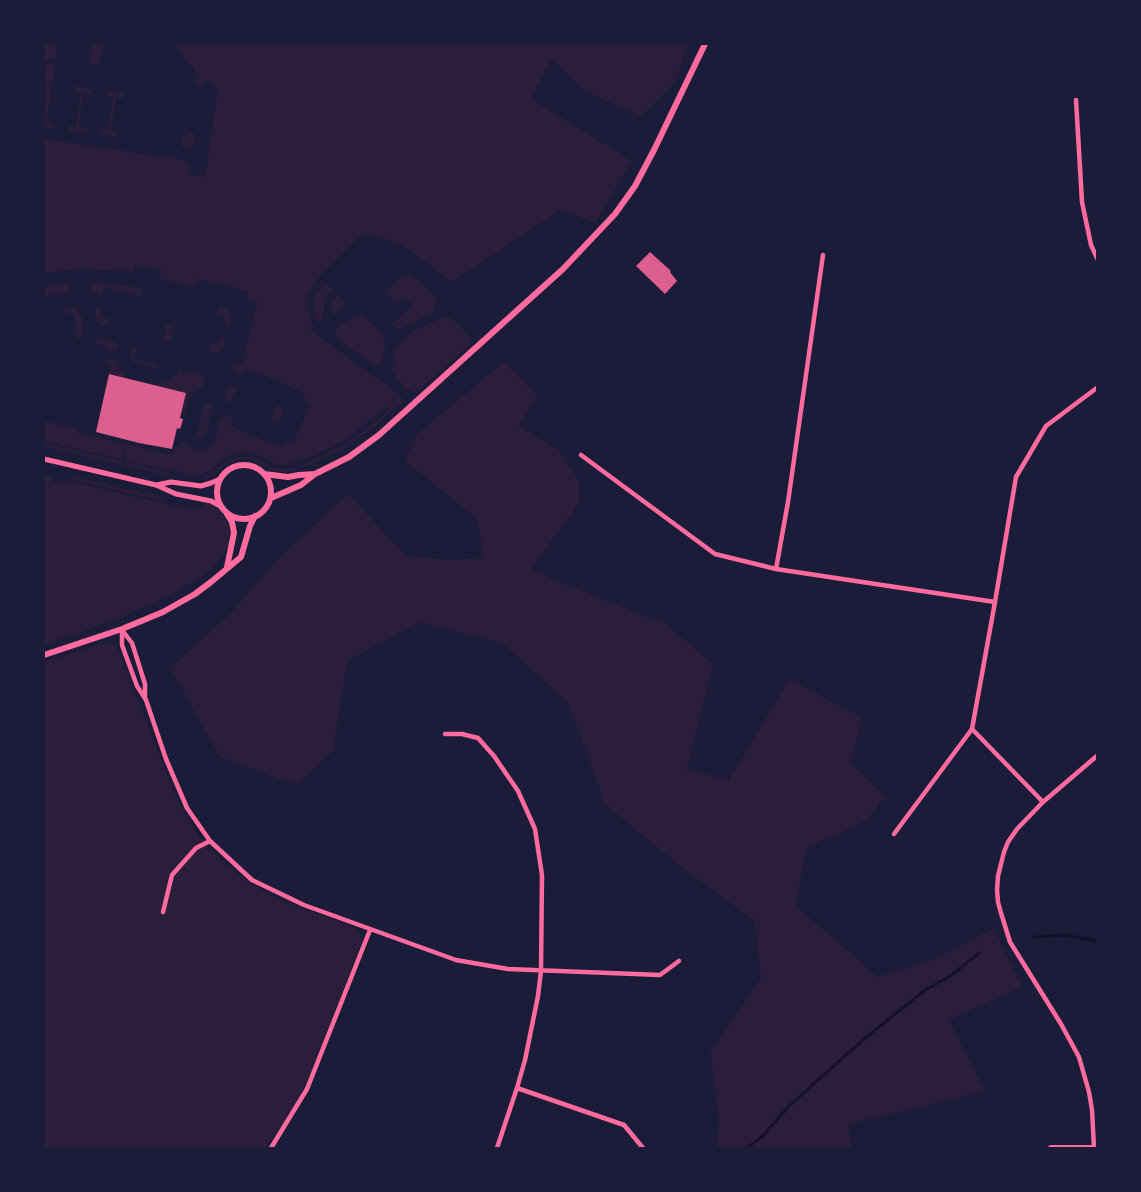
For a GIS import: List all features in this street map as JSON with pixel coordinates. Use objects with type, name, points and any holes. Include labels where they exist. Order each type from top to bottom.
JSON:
[{"type":"main road","points":[[271,498],[301,485],[315,474],[349,457],[387,429],[564,269],[615,214],[635,186],[705,44]]},
{"type":"main road","points":[[224,509],[236,517],[249,518],[262,512],[267,506],[271,498],[271,489],[269,481],[258,468],[250,465],[233,467],[220,478],[217,493],[219,501],[232,522],[234,533],[227,568]]},
{"type":"main road","points":[[264,474],[288,477],[315,474]]},
{"type":"main road","points":[[44,655],[122,629],[163,612],[195,594],[240,557],[255,516]]},
{"type":"main road","points":[[1051,1149],[1096,1148]]},
{"type":"street","points":[[1076,100],[1082,202],[1091,245],[1098,260]]},
{"type":"street","points":[[776,569],[788,502],[823,255]]},
{"type":"street","points":[[894,834],[972,729],[1016,477],[1046,426],[1098,387]]},
{"type":"street","points":[[581,455],[716,554],[776,569],[995,602]]},
{"type":"street","points":[[44,459],[211,501],[224,509]]},
{"type":"street","points":[[156,486],[171,482],[201,486],[220,478]]},
{"type":"street","points":[[122,629],[122,645],[137,686],[146,700],[166,759],[187,808],[210,841],[252,880],[304,905],[456,960],[508,969],[660,975],[680,961]]},
{"type":"street","points":[[122,629],[132,643],[145,684],[146,700]]},
{"type":"street","points":[[972,729],[1043,802]]},
{"type":"street","points":[[445,734],[462,734],[478,738],[494,756],[518,791],[536,829],[542,875],[541,971],[538,996],[525,1060],[497,1149]]},
{"type":"street","points":[[1096,1148],[1089,1092],[1079,1058],[1061,1024],[1010,942],[998,902],[998,876],[1008,842],[1017,829],[1043,802],[1098,755]]},
{"type":"street","points":[[163,912],[172,875],[196,848],[210,841]]},
{"type":"street","points":[[271,1149],[307,1089],[370,930]]},
{"type":"street","points":[[517,1088],[624,1125],[643,1149]]},
{"type":"shaded area","points":[[44,44],[58,44],[56,59],[49,59],[44,64]]},
{"type":"shaded area","points":[[92,44],[103,44],[100,66],[89,64]]},
{"type":"shaded area","points":[[178,44],[688,44],[674,83],[641,116],[584,91],[551,58],[531,99],[632,161],[595,223],[560,210],[452,282],[400,243],[363,233],[319,277],[309,292],[307,308],[313,325],[310,330],[399,394],[403,402],[371,429],[340,450],[311,464],[283,472],[275,471],[251,459],[240,459],[226,464],[214,475],[205,479],[222,464],[243,456],[257,459],[278,469],[294,468],[346,444],[390,409],[386,407],[341,442],[316,455],[288,465],[278,465],[247,452],[231,455],[211,470],[194,475],[125,461],[127,444],[173,455],[176,446],[186,440],[194,449],[207,449],[215,439],[220,419],[225,416],[233,418],[231,426],[282,448],[285,441],[293,443],[310,404],[303,400],[305,393],[246,368],[241,375],[234,372],[234,364],[242,364],[257,303],[247,299],[248,291],[198,279],[194,287],[161,279],[161,270],[136,265],[133,272],[84,269],[44,274],[44,139],[184,160],[189,165],[189,175],[205,177],[218,89],[214,88],[215,83],[204,81],[203,86],[195,85],[197,74],[176,46]]},
{"type":"shaded area","points":[[50,62],[55,63],[47,122],[54,123],[55,127],[52,128],[44,127],[46,92],[44,75],[46,65]]},
{"type":"shaded area","points":[[75,86],[91,89],[93,92],[83,93],[79,126],[87,128],[85,133],[68,129],[68,126],[76,126],[81,93],[73,90]]},
{"type":"shaded area","points":[[108,91],[123,93],[125,96],[116,98],[111,131],[119,133],[117,137],[100,134],[100,131],[108,130],[113,97],[105,94]]},
{"type":"shaded area","points":[[187,132],[195,134],[194,141],[191,146],[183,147],[182,138],[186,138]]},
{"type":"shaded area","points":[[404,274],[421,282],[437,299],[433,312],[398,330],[392,324],[413,305],[404,296],[396,303],[385,292]]},
{"type":"shaded area","points":[[97,282],[142,288],[141,296],[104,287],[102,295],[92,293],[91,289]]},
{"type":"shaded area","points":[[65,283],[70,288],[69,292],[44,297],[44,287]]},
{"type":"shaded area","points":[[325,284],[332,290],[324,304],[320,325],[313,305],[315,296]]},
{"type":"shaded area","points":[[337,295],[346,303],[334,316],[330,307]]},
{"type":"shaded area","points":[[220,306],[227,309],[231,315],[230,323],[227,325],[224,324],[225,316],[217,314]]},
{"type":"shaded area","points":[[96,307],[102,309],[101,317],[109,319],[107,326],[97,322],[94,310]]},
{"type":"shaded area","points":[[69,308],[76,309],[82,316],[83,337],[81,338],[76,338],[74,313],[65,312]]},
{"type":"shaded area","points":[[362,313],[382,334],[385,341],[386,346],[381,361],[375,365],[341,342],[337,336],[336,329]]},
{"type":"shaded area","points":[[443,318],[451,318],[456,322],[469,337],[470,345],[416,392],[413,392],[396,378],[392,369],[395,350],[414,330]]},
{"type":"shaded area","points":[[166,324],[174,326],[169,342],[163,339]]},
{"type":"shaded area","points":[[221,337],[226,341],[223,348],[217,352],[210,351],[210,343],[218,345]]},
{"type":"shaded area","points":[[97,338],[115,342],[118,344],[117,349],[107,350],[104,345],[96,344]]},
{"type":"shaded area","points":[[133,346],[136,348],[134,358],[157,364],[157,368],[131,360]]},
{"type":"shaded area","points":[[107,359],[116,360],[125,378],[109,374],[112,363],[106,362]]},
{"type":"shaded area","points":[[504,362],[538,396],[518,426],[558,449],[579,481],[579,503],[530,570],[667,625],[713,664],[687,769],[729,780],[789,679],[862,717],[851,763],[885,797],[867,820],[806,848],[796,906],[878,977],[932,960],[994,928],[1021,987],[949,1020],[985,1091],[848,1124],[852,1148],[717,1148],[719,1120],[710,1052],[761,978],[755,921],[685,870],[605,804],[568,702],[502,643],[419,622],[347,661],[333,751],[296,785],[220,757],[170,668],[230,614],[279,558],[348,494],[407,557],[452,560],[484,558],[477,519],[405,461],[417,434]]},
{"type":"shaded area","points":[[179,370],[205,376],[202,388],[188,400],[185,415],[181,414],[186,393],[153,385],[166,382]]},
{"type":"shaded area","points":[[228,386],[237,388],[230,403],[225,399]]},
{"type":"shaded area","points":[[209,403],[212,408],[206,435],[200,439],[197,435],[204,406]]},
{"type":"shaded area","points":[[276,406],[284,408],[278,423],[271,419]]},
{"type":"shaded area","points":[[44,421],[126,444],[122,458],[44,441]]},
{"type":"shaded area","points":[[44,443],[172,474],[169,476],[44,447]]},
{"type":"shaded area","points":[[44,475],[51,477],[51,481],[63,483],[65,480],[174,506],[203,509],[204,503],[210,504],[220,511],[228,523],[229,545],[210,570],[173,594],[121,618],[44,645]]},
{"type":"shaded area","points":[[72,476],[165,498],[167,502],[67,478]]},
{"type":"shaded area","points":[[103,643],[112,643],[117,647],[176,797],[209,849],[261,890],[355,928],[360,934],[362,941],[306,1083],[282,1126],[266,1148],[44,1148],[44,662]]},
{"type":"building","points":[[650,252],[671,271],[677,281],[665,294],[636,266]]},
{"type":"building","points":[[109,374],[186,393],[180,418],[183,419],[180,429],[177,428],[172,449],[96,432]]},
{"type":"waterway","points":[[1034,937],[1063,935],[1098,941]]},
{"type":"waterway","points":[[747,1148],[764,1135],[788,1107],[864,1039],[925,990],[949,977],[979,953]]}]
